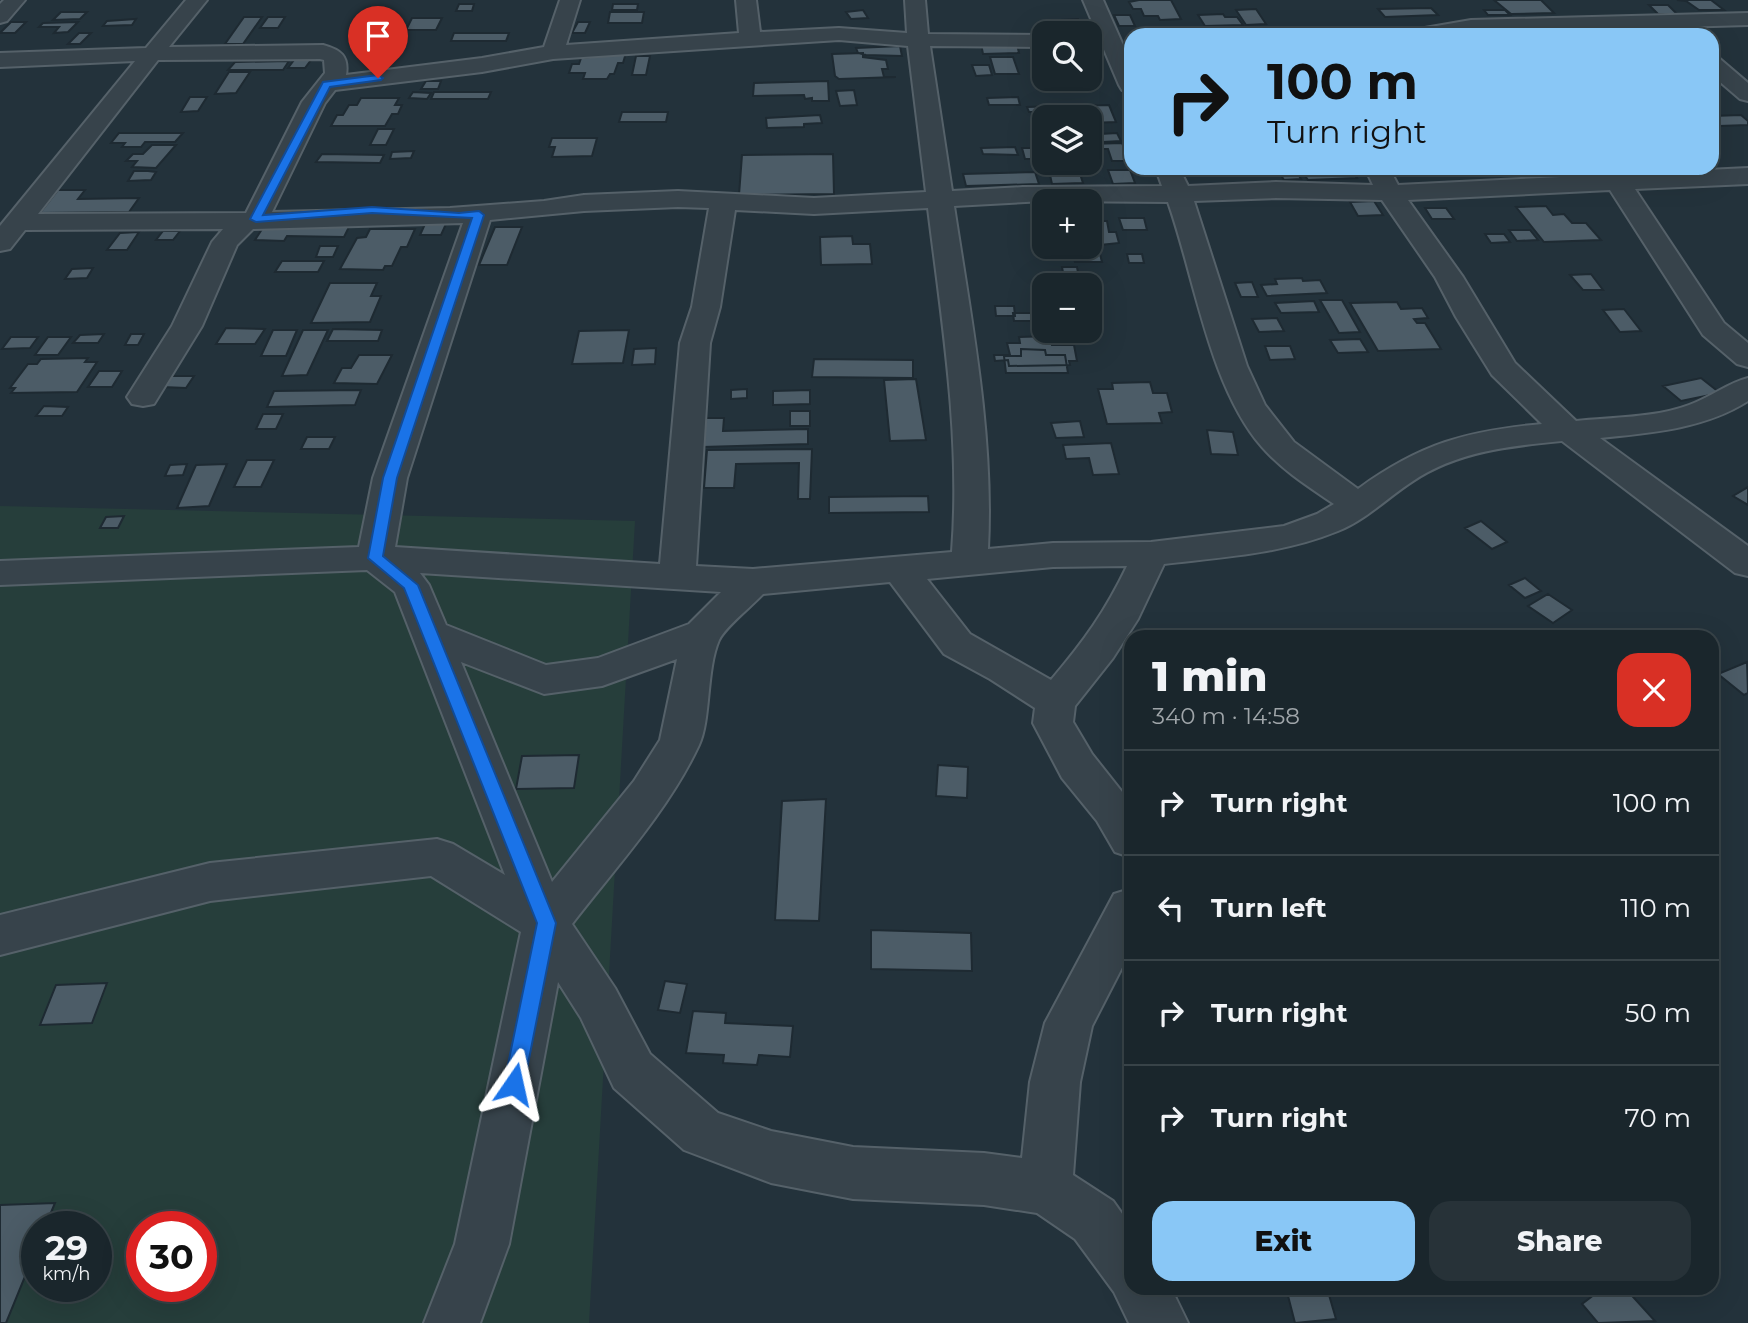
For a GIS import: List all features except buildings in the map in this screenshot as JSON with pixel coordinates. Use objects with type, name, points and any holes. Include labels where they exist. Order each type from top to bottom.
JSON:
[{"type":"street","points":[[0,17],[15,0]]},
{"type":"street","points":[[9,232],[197,0]]},
{"type":"street","points":[[553,52],[570,0]]},
{"type":"street","points":[[746,0],[750,40]]},
{"type":"street","points":[[1093,0],[1124,72]]},
{"type":"street","points":[[1633,0],[1669,28]]},
{"type":"street","points":[[839,34],[915,3],[964,375],[973,502],[969,563]]},
{"type":"street","points":[[1453,9],[1473,28]]},
{"type":"street","points":[[1678,28],[1748,19]]},
{"type":"street","points":[[326,84],[482,65],[553,52],[839,34],[918,40],[1032,41]]},
{"type":"street","points":[[0,60],[152,54],[332,54],[335,57],[336,73],[326,84],[251,220],[225,242],[187,326],[143,397]]},
{"type":"street","points":[[1719,70],[1748,94]]},
{"type":"street","points":[[9,232],[251,220],[479,215],[626,200],[678,199],[814,206],[1023,195],[1173,181],[1276,190],[1383,180],[1612,175],[1748,176]]},
{"type":"street","points":[[1612,175],[1667,254],[1713,329],[1748,358]]},
{"type":"street","points":[[1383,180],[1449,276],[1470,317],[1503,369],[1528,396],[1569,431],[1748,565]]},
{"type":"street","points":[[1173,181],[1246,402],[1273,440],[1307,470],[1358,505]]},
{"type":"street","points":[[677,577],[695,343],[706,307],[723,202]]},
{"type":"street","points":[[375,558],[390,478],[479,215]]},
{"type":"street","points":[[0,573],[375,558],[753,582],[1053,555],[1151,554],[1289,537],[1329,523],[1403,472],[1447,450],[1515,436],[1657,423],[1698,413],[1734,397],[1748,387]]},
{"type":"street","points":[[1124,829],[1112,809],[1077,766],[1053,723],[1055,702],[1100,648],[1125,610],[1151,554]]},
{"type":"street","points":[[375,558],[411,585],[546,923],[598,1003],[632,1071],[702,1132],[771,1157],[853,1173],[985,1179],[1046,1188],[1094,1220],[1124,1262]]},
{"type":"street","points":[[900,570],[957,644],[1004,668],[1055,702]]},
{"type":"street","points":[[430,634],[544,680],[602,671],[702,634],[753,582]]},
{"type":"street","points":[[452,1323],[482,1244],[546,923],[649,793],[680,742],[688,690],[702,634]]},
{"type":"street","points":[[0,935],[210,882],[437,857],[546,923]]},
{"type":"street","points":[[1046,1188],[1055,1082],[1069,1023],[1124,919]]},
{"type":"street","points":[[1144,1295],[1160,1323]]},
{"type":"green space","points":[[0,506],[635,521],[589,1323],[0,1323]]},
{"type":"route","points":[[378,78],[326,84],[314,102],[256,219],[372,210],[479,215],[390,478],[375,558],[411,585],[546,923],[514,1084]]}]
